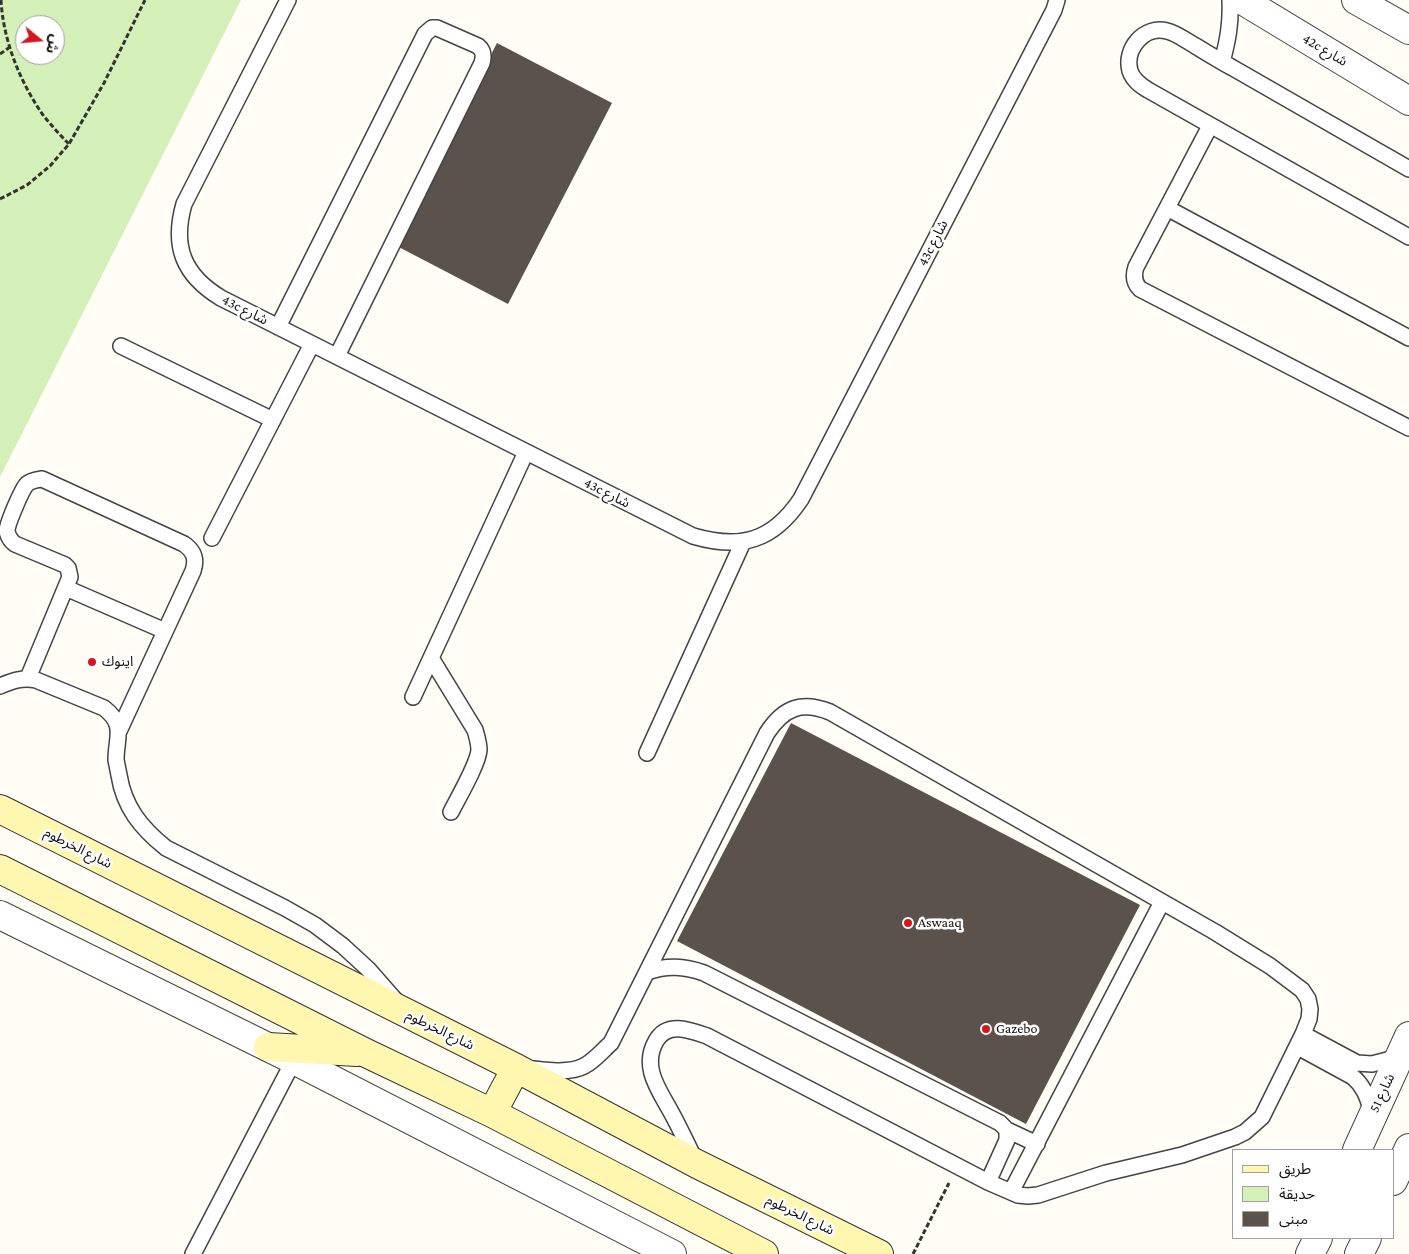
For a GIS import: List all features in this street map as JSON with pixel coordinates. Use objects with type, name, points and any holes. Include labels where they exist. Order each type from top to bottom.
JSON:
[{"type":"main road","name":"شارع الخرطوم","points":[[0,809],[516,1068],[697,1164],[878,1254]]},
{"type":"main road","points":[[0,869],[366,1053],[492,1113],[764,1254]]},
{"type":"main road","points":[[268,1048],[366,1053]]},
{"type":"main road","points":[[492,1113],[516,1068]]},
{"type":"street","name":"42c شارع","points":[[1242,0],[1409,101]]},
{"type":"street","points":[[1356,0],[1409,30]]},
{"type":"street","points":[[0,915],[294,1060],[672,1254]]},
{"type":"street","name":"شارع 51","points":[[1357,1149],[1404,1046]]},
{"type":"street","points":[[1394,1179],[1409,1148]]},
{"type":"street","points":[[1394,1184],[1409,1175]]},
{"type":"street","points":[[1359,1254],[1366,1239]]},
{"type":"lane","name":"43c شارع","points":[[288,0],[184,204],[179,219],[178,235],[181,251],[187,266],[196,279],[207,290],[278,327],[693,536],[710,541],[728,543],[743,542],[763,535],[778,526],[792,514],[802,499],[1058,3]]},
{"type":"lane","points":[[1222,62],[1229,40],[1230,0]]},
{"type":"lane","points":[[278,327],[425,34],[432,28],[437,28],[478,46],[482,49],[482,63],[337,356]]},
{"type":"lane","points":[[1409,169],[1177,35],[1165,30],[1152,31],[1141,37],[1132,46],[1129,59],[1130,72],[1137,83],[1210,126],[1409,236]]},
{"type":"lane","points":[[1210,126],[1134,272],[1135,281],[1140,289],[1409,428]]},
{"type":"lane","points":[[1167,208],[1409,338]]},
{"type":"lane","points":[[212,538],[312,344]]},
{"type":"lane","points":[[121,346],[273,420]]},
{"type":"lane","points":[[413,696],[526,452]]},
{"type":"lane","points":[[28,678],[70,577],[68,568],[65,565],[16,544],[8,536],[8,526],[22,491],[27,484],[34,480],[42,479],[184,544],[192,551],[194,556],[195,564],[119,731]]},
{"type":"lane","points":[[647,753],[743,542]]},
{"type":"lane","points":[[66,588],[165,631]]},
{"type":"lane","points":[[431,658],[475,730],[479,741],[479,752],[475,763],[452,812]]},
{"type":"lane","points":[[0,686],[28,678],[43,682],[104,708],[112,714],[117,722],[119,731],[116,760],[123,794],[140,824],[152,837],[166,848],[315,925],[343,946],[368,969],[406,1014]]},
{"type":"lane","points":[[516,1068],[552,1071],[582,1068],[597,1057],[610,1043],[767,733],[775,720],[787,711],[801,706],[816,706],[830,712],[1215,932],[1270,966],[1302,990],[1308,999],[1310,1009],[1309,1020],[1300,1041],[1262,1117],[1245,1132],[1182,1155],[1106,1173],[1048,1192],[1028,1196],[1011,1192],[988,1182],[707,1036],[679,1028],[668,1030],[659,1035],[654,1045],[650,1058],[651,1072],[657,1090],[671,1112],[697,1164]]},
{"type":"lane","points":[[1011,1192],[1162,902]]},
{"type":"lane","points":[[647,972],[658,968],[681,966],[704,973],[1000,1123],[1007,1130],[1037,1144]]},
{"type":"lane","points":[[1300,1041],[1357,1064],[1372,1064],[1404,1046]]},
{"type":"lane","points":[[1300,1041],[1358,1081],[1363,1087],[1373,1114]]},
{"type":"lane","points":[[193,1254],[294,1060]]},
{"type":"lane","points":[[988,1182],[1008,1140],[1007,1130]]},
{"type":"path","points":[[1,0],[10,47],[24,83],[44,116],[69,144]]},
{"type":"path","points":[[0,199],[26,185],[50,166],[69,144],[104,83],[145,0]]},
{"type":"path","points":[[0,54],[10,47]]},
{"type":"path","points":[[913,1254],[958,1167]]},
{"type":"green space","points":[[0,0],[241,0],[0,477]]},
{"type":"building","points":[[497,43],[612,103],[508,304],[393,244]]},
{"type":"building","name":"Aswaaq","points":[[791,723],[1140,905],[1026,1124],[677,941]]},
{"type":"place","name":"اينوك","points":[[92,662]]},
{"type":"place","name":"Aswaaq","points":[[908,923]]},
{"type":"place","name":"Gazebo","points":[[986,1029]]}]
